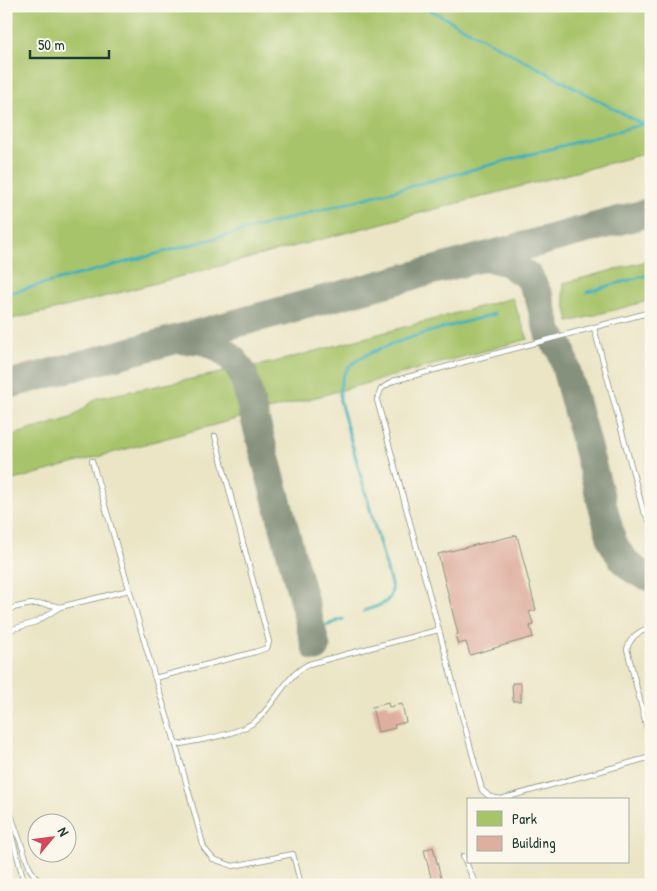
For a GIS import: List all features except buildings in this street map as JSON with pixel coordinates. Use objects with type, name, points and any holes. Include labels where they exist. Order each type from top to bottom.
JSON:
[{"type":"lane","points":[[496,798],[490,797],[482,790],[479,781],[379,408],[378,394],[386,384],[393,381],[651,312]]},
{"type":"lane","points":[[594,328],[643,510],[651,522]]},
{"type":"lane","points":[[154,678],[255,652],[267,648],[269,642],[215,436]]},
{"type":"lane","points":[[92,461],[204,848],[213,859],[233,866],[293,854],[301,885]]},
{"type":"lane","points":[[6,630],[36,622],[60,607],[129,590]]},
{"type":"lane","points":[[6,610],[30,603],[46,603],[60,607]]},
{"type":"lane","points":[[651,628],[637,633],[630,641],[627,649],[651,744]]},
{"type":"lane","points":[[176,746],[237,730],[251,724],[296,674],[309,664],[438,630]]},
{"type":"lane","points":[[505,798],[651,757]]},
{"type":"lane","points":[[6,801],[28,864],[41,885]]},
{"type":"lane","points":[[6,815],[25,885]]},
{"type":"lane","points":[[463,856],[476,885]]},
{"type":"green space","points":[[6,6],[651,6],[651,152],[50,311],[6,320]]},
{"type":"green space","points":[[651,260],[651,300],[569,322],[563,294],[564,283]]},
{"type":"green space","points":[[512,298],[528,339],[6,482],[6,437],[71,418],[97,398],[275,362]]},
{"type":"waterway","points":[[423,6],[642,124]]},
{"type":"waterway","points":[[6,294],[651,122]]},
{"type":"waterway","points":[[587,292],[651,274]]},
{"type":"waterway","points":[[364,611],[387,601],[392,588],[340,401],[340,388],[343,376],[348,368],[358,359],[374,351],[439,329],[495,314]]},
{"type":"waterway","points":[[325,626],[343,619]]},
{"type":"taxiway","points":[[6,385],[651,212]]},
{"type":"taxiway","points":[[480,258],[491,258],[507,262],[529,277],[539,297],[549,334],[561,350],[612,541],[627,564],[638,572],[651,577]]},
{"type":"taxiway","points":[[184,340],[193,339],[218,347],[232,359],[243,374],[316,647]]}]
